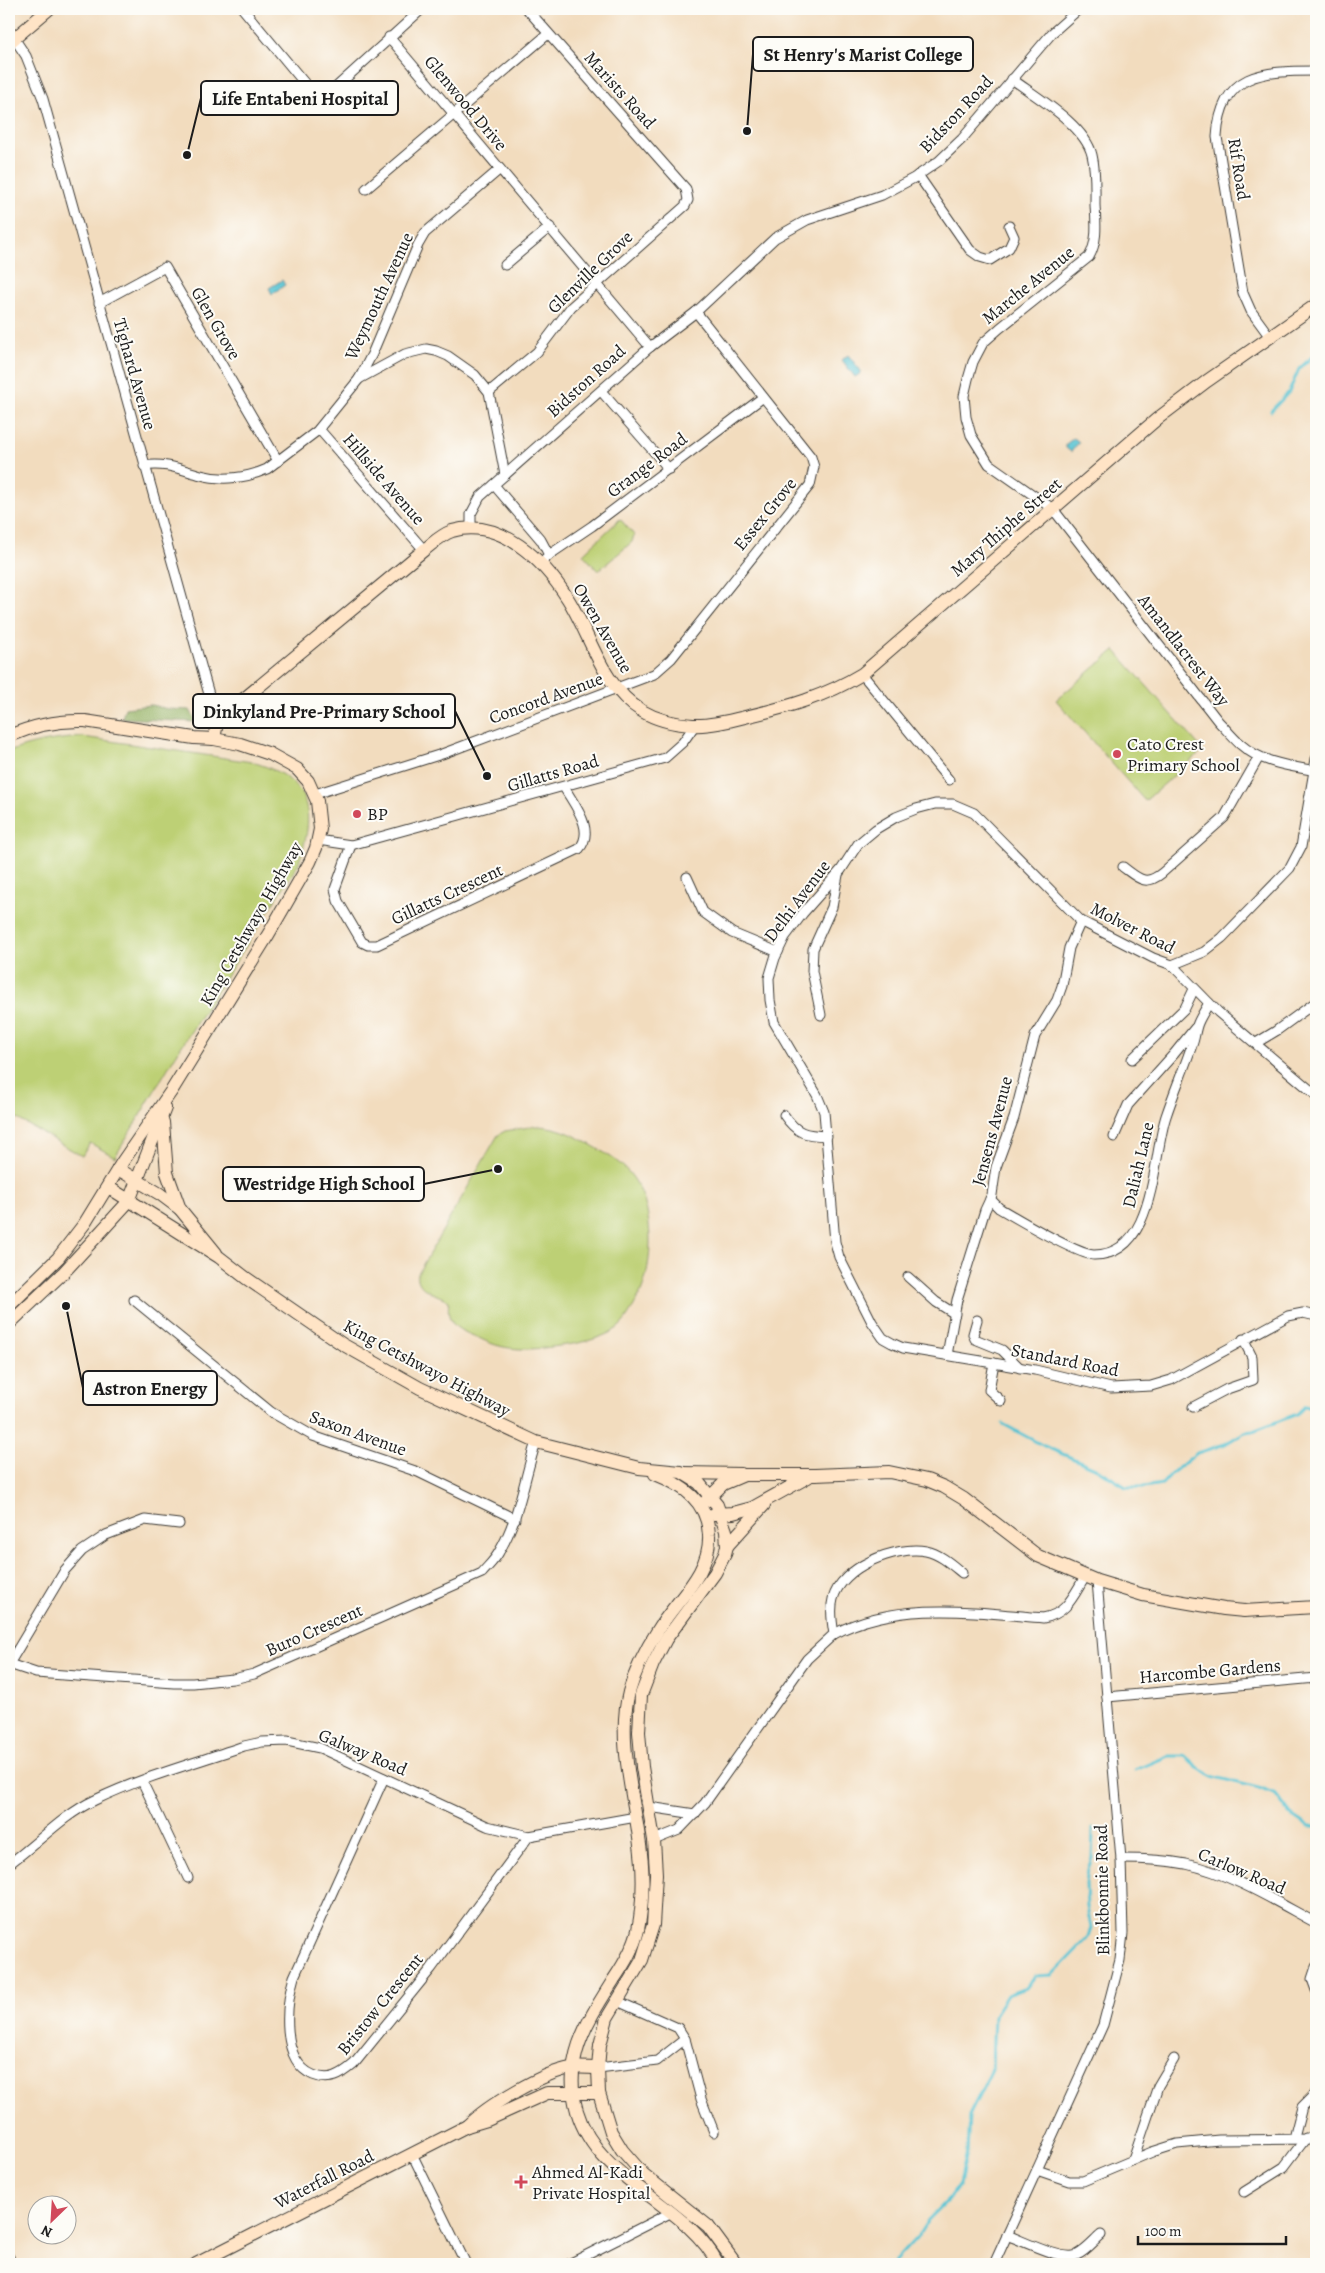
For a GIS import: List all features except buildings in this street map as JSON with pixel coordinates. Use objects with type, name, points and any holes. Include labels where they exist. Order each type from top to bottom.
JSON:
[{"type":"main road","points":[[11,40],[49,9]]},
{"type":"main road","name":"Mary Thiphe Street","points":[[695,725],[738,718],[810,700],[840,687],[862,674],[1158,419],[1270,336],[1316,305]]},
{"type":"main road","points":[[214,739],[217,723],[222,717],[424,550],[452,531],[471,528]]},
{"type":"main road","name":"Owen Avenue","points":[[471,528],[490,530],[503,535],[544,559],[581,621],[606,674],[618,688],[641,710],[675,723],[695,725]]},
{"type":"main road","name":"King Cetshwayo Highway","points":[[9,736],[46,723],[67,720],[214,739],[240,744],[283,760],[303,775],[315,794],[320,817],[318,840],[310,862],[268,935],[172,1090],[118,1169],[180,1209],[219,1257]]},
{"type":"main road","name":"King Cetshwayo Highway","points":[[138,1181],[172,1090]]},
{"type":"main road","points":[[162,1115],[167,1173],[180,1209]]},
{"type":"main road","points":[[9,1306],[58,1258],[85,1222],[118,1169]]},
{"type":"main road","points":[[9,1324],[64,1272],[129,1201],[138,1181]]},
{"type":"main road","name":"King Cetshwayo Highway","points":[[108,1187],[219,1257],[246,1278],[342,1344],[428,1392],[536,1442],[639,1468],[674,1482],[690,1494],[703,1510]]},
{"type":"main road","name":"King Cetshwayo Highway","points":[[639,1468],[681,1472],[699,1483],[711,1496],[722,1514],[727,1546]]},
{"type":"main road","points":[[681,1472],[815,1475],[879,1471],[902,1474],[935,1484],[964,1498],[1038,1556],[1091,1579],[1143,1595],[1224,1609],[1263,1611],[1316,1607]]},
{"type":"main road","points":[[718,2264],[708,2247],[693,2230],[611,2165],[596,2149],[577,2111],[572,2068],[581,2034],[624,1964],[638,1932],[643,1899],[642,1864],[626,1760],[629,1694],[644,1655],[658,1628],[706,1560],[710,1537],[703,1510],[711,1496],[724,1484],[744,1474]]},
{"type":"main road","points":[[703,1510],[722,1514],[742,1511],[788,1486],[815,1475]]},
{"type":"main road","points":[[736,2264],[708,2226],[643,2174],[622,2150],[611,2132],[599,2093],[598,2068],[603,2031],[607,2018],[642,1960],[649,1942],[655,1901],[654,1840],[642,1767],[639,1732],[644,1688],[652,1664],[666,1639],[715,1573],[727,1546],[770,1497]]},
{"type":"main road","name":"Waterfall Road","points":[[467,2126],[478,2114],[543,2079],[572,2068],[598,2068]]},
{"type":"main road","name":"Waterfall Road","points":[[196,2264],[467,2126],[487,2120],[547,2093],[599,2093]]},
{"type":"street","points":[[243,9],[307,86],[315,92],[325,93],[334,89],[422,9]]},
{"type":"street","name":"Marists Road","points":[[527,9],[688,194]]},
{"type":"street","name":"Bidston Road","points":[[471,528],[471,514],[476,504],[494,485],[650,347],[696,312],[775,238],[807,220],[882,194],[918,175],[939,161],[962,139],[1052,33],[1079,9]]},
{"type":"street","points":[[366,189],[548,34]]},
{"type":"street","name":"Glenwood Drive","points":[[389,37],[650,347]]},
{"type":"street","name":"Tighard Avenue","points":[[11,40],[26,56],[43,99],[217,723]]},
{"type":"street","name":"Rif Road","points":[[1270,336],[1251,311],[1243,293],[1217,137],[1218,118],[1225,99],[1236,86],[1250,77],[1283,71],[1316,70]]},
{"type":"street","name":"Marche Avenue","points":[[1012,79],[1073,126],[1084,138],[1092,153],[1096,234],[1094,248],[1088,257],[983,343],[973,362],[964,396],[966,417],[978,449],[990,464],[1028,493],[1053,509]]},
{"type":"street","name":"Weymouth Avenue","points":[[358,379],[372,354],[418,245],[425,233],[500,169]]},
{"type":"street","points":[[918,175],[970,250],[980,257],[987,260],[994,259],[1009,248],[1014,237],[1009,226]]},
{"type":"street","name":"Glenville Grove","points":[[489,392],[537,352],[571,308],[685,206],[688,194]]},
{"type":"street","points":[[505,265],[550,227]]},
{"type":"street","name":"Glen Grove","points":[[99,303],[165,267],[278,460]]},
{"type":"street","name":"Essex Grove","points":[[618,688],[654,674],[667,663],[810,486],[814,476],[813,461],[696,312]]},
{"type":"street","points":[[144,466],[162,464],[204,476],[226,478],[257,473],[278,460],[319,428],[358,379],[405,354],[426,349],[448,356],[481,381],[489,392],[505,475]]},
{"type":"street","points":[[601,392],[669,469]]},
{"type":"street","name":"Grange Road","points":[[544,559],[669,469],[762,398]]},
{"type":"street","name":"Hillside Avenue","points":[[319,428],[424,550]]},
{"type":"street","name":"Owen Avenue","points":[[494,485],[541,540],[544,559]]},
{"type":"street","name":"Amandlacrest Way","points":[[1053,509],[1218,721],[1240,744],[1259,757],[1315,771]]},
{"type":"street","points":[[862,674],[950,780]]},
{"type":"street","name":"Concord Avenue","points":[[315,794],[442,754],[618,688]]},
{"type":"street","name":"Gillatts Road","points":[[318,840],[351,845],[665,758],[683,742],[695,725]]},
{"type":"street","points":[[1123,867],[1144,880],[1151,881],[1162,873],[1215,828],[1224,818],[1259,757]]},
{"type":"street","points":[[1172,965],[1204,952],[1222,938],[1290,868],[1301,847],[1316,759]]},
{"type":"street","name":"Gillatts Crescent","points":[[351,845],[336,882],[335,895],[362,942],[368,945],[377,945],[579,849],[585,839],[585,826],[564,787]]},
{"type":"street","name":"Delhi Avenue","points":[[883,1338],[872,1322],[836,1250],[824,1112],[817,1095],[785,1045],[774,1022],[769,978],[778,952],[786,937],[839,873],[858,844],[876,828],[916,809],[935,804],[960,806]]},
{"type":"street","name":"Molver Road","points":[[960,806],[974,813],[986,823],[1034,875],[1081,921],[1136,950],[1172,965],[1209,1003],[1316,1095]]},
{"type":"street","points":[[821,1015],[812,971],[813,949],[832,907],[839,873]]},
{"type":"street","points":[[686,877],[703,912],[732,933],[778,952]]},
{"type":"street","name":"Jensens Avenue","points":[[947,1355],[957,1300],[990,1198],[996,1167],[1014,1118],[1035,1036],[1062,986],[1069,948],[1081,921]]},
{"type":"street","points":[[1132,1059],[1185,1008],[1194,989]]},
{"type":"street","points":[[1256,1043],[1316,1002]]},
{"type":"street","name":"Daliah Lane","points":[[990,1198],[999,1208],[1069,1246],[1092,1255],[1118,1250],[1126,1243],[1142,1220],[1150,1195],[1165,1117],[1194,1042],[1198,1024],[1209,1003]]},
{"type":"street","points":[[1114,1137],[1128,1105],[1198,1024]]},
{"type":"street","points":[[784,1114],[798,1131],[805,1134],[827,1136]]},
{"type":"street","points":[[908,1277],[936,1302],[955,1314]]},
{"type":"street","name":"Saxon Avenue","points":[[134,1300],[271,1412],[293,1427],[313,1436],[418,1472],[515,1519]]},
{"type":"street","name":"Standard Road","points":[[883,1338],[903,1348],[994,1363],[1111,1388],[1151,1386],[1171,1380],[1288,1316],[1303,1313],[1316,1316]]},
{"type":"street","points":[[977,1320],[973,1334],[976,1338],[1002,1350],[1020,1368]]},
{"type":"street","points":[[1193,1407],[1227,1389],[1253,1380],[1252,1358],[1243,1339]]},
{"type":"street","points":[[994,1363],[989,1390],[1001,1402]]},
{"type":"street","name":"Buro Crescent","points":[[9,1664],[36,1673],[174,1683],[212,1682],[254,1674],[482,1573],[498,1554],[515,1519],[536,1442]]},
{"type":"street","points":[[9,1664],[65,1570],[82,1551],[106,1535],[145,1520],[179,1524]]},
{"type":"street","points":[[834,1634],[833,1599],[841,1583],[860,1566],[884,1556],[918,1550],[935,1554],[962,1573]]},
{"type":"street","points":[[654,1840],[679,1830],[695,1814],[711,1795],[807,1659],[834,1634],[854,1623],[871,1618],[910,1612],[975,1613],[1043,1618],[1054,1616],[1062,1611],[1091,1579]]},
{"type":"street","name":"Blinkbonnie Road","points":[[994,2264],[1103,2025],[1120,1960],[1123,1933],[1121,1859],[1107,1697],[1091,1579]]},
{"type":"street","name":"Harcombe Gardens","points":[[1107,1697],[1316,1678]]},
{"type":"street","name":"Galway Road","points":[[9,1864],[79,1809],[95,1800],[142,1781],[244,1746],[262,1742],[287,1741],[320,1748],[487,1826],[528,1836],[636,1817]]},
{"type":"street","name":"Bristow Crescent","points":[[384,1778],[289,1993],[291,2046],[295,2058],[302,2068],[311,2074],[330,2078],[341,2075],[354,2064],[431,1968],[528,1836]]},
{"type":"street","points":[[142,1781],[188,1878]]},
{"type":"street","points":[[648,1807],[695,1814]]},
{"type":"street","name":"Carlow Road","points":[[1121,1859],[1171,1862],[1205,1869],[1248,1887],[1316,1923]]},
{"type":"street","points":[[1316,1967],[1312,1979],[1316,1990]]},
{"type":"street","points":[[617,2001],[674,2025],[685,2039],[701,2099],[714,2132]]},
{"type":"street","points":[[598,2068],[657,2061],[685,2039]]},
{"type":"street","points":[[1133,2160],[1158,2086],[1174,2059]]},
{"type":"street","points":[[1294,2138],[1302,2107],[1316,2093]]},
{"type":"street","points":[[1244,2192],[1284,2167],[1306,2138]]},
{"type":"street","points":[[1037,2170],[1069,2180],[1083,2181],[1177,2144],[1219,2140],[1316,2138]]},
{"type":"street","points":[[412,2154],[466,2264]]},
{"type":"street","points":[[574,2263],[672,2212]]},
{"type":"street","points":[[1007,2235],[1056,2254],[1070,2257],[1082,2252],[1101,2235]]},
{"type":"street","points":[[9,2258],[11,2264]]},
{"type":"green space","points":[[620,519],[634,535],[632,542],[598,571],[583,554]]},
{"type":"green space","points":[[1115,650],[1203,750],[1145,801],[1056,700]]},
{"type":"green space","points":[[151,705],[168,709],[190,710],[196,722],[122,718],[125,708]]},
{"type":"green space","points":[[83,737],[252,762],[272,769],[287,778],[297,788],[304,800],[307,813],[307,829],[298,865],[174,1058],[115,1157],[90,1143],[82,1156],[9,1114],[9,752],[45,742]]},
{"type":"green space","points":[[535,1126],[556,1129],[576,1136],[611,1157],[627,1170],[639,1188],[645,1202],[650,1235],[650,1252],[644,1284],[638,1298],[628,1316],[617,1328],[600,1337],[580,1343],[519,1349],[500,1346],[461,1330],[449,1317],[449,1301],[423,1288],[418,1279],[418,1273],[498,1135],[505,1131]]},
{"type":"water","points":[[282,280],[285,285],[272,294],[269,288]]},
{"type":"water","points":[[848,355],[861,371],[855,377],[842,360]]},
{"type":"water","points":[[1074,438],[1079,442],[1071,452],[1066,448],[1066,444]]},
{"type":"waterway","points":[[1271,411],[1289,392],[1299,369],[1316,353]]},
{"type":"waterway","points":[[1003,1424],[1044,1446],[1095,1468],[1126,1487],[1144,1487],[1162,1484],[1172,1473],[1197,1453],[1225,1444],[1245,1432],[1253,1431],[1297,1414],[1305,1406],[1316,1409]]},
{"type":"waterway","points":[[1135,1770],[1168,1756],[1185,1756],[1200,1769],[1215,1777],[1262,1789],[1276,1795],[1291,1815],[1309,1827],[1316,1827]]},
{"type":"waterway","points":[[892,2264],[918,2236],[928,2220],[949,2199],[960,2184],[967,2152],[969,2116],[992,2069],[994,2015],[1007,1995],[1026,1988],[1035,1976],[1052,1975],[1087,1939],[1091,1928],[1087,1907],[1086,1883],[1092,1858],[1093,1829]]},
{"type":"place","name":"St Henry's Marist College","points":[[747,131]]},
{"type":"place","name":"Life Entabeni Hospital","points":[[187,155]]},
{"type":"place","name":"Cato Crest Primary School","points":[[1117,754]]},
{"type":"place","name":"Dinkyland Pre-Primary School","points":[[487,776]]},
{"type":"place","name":"BP","points":[[357,814]]},
{"type":"place","name":"Westridge High School","points":[[498,1169]]},
{"type":"place","name":"Astron Energy","points":[[66,1306]]},
{"type":"place","name":"Ahmed Al-Kadi Private Hospital","points":[[521,2182]]}]
